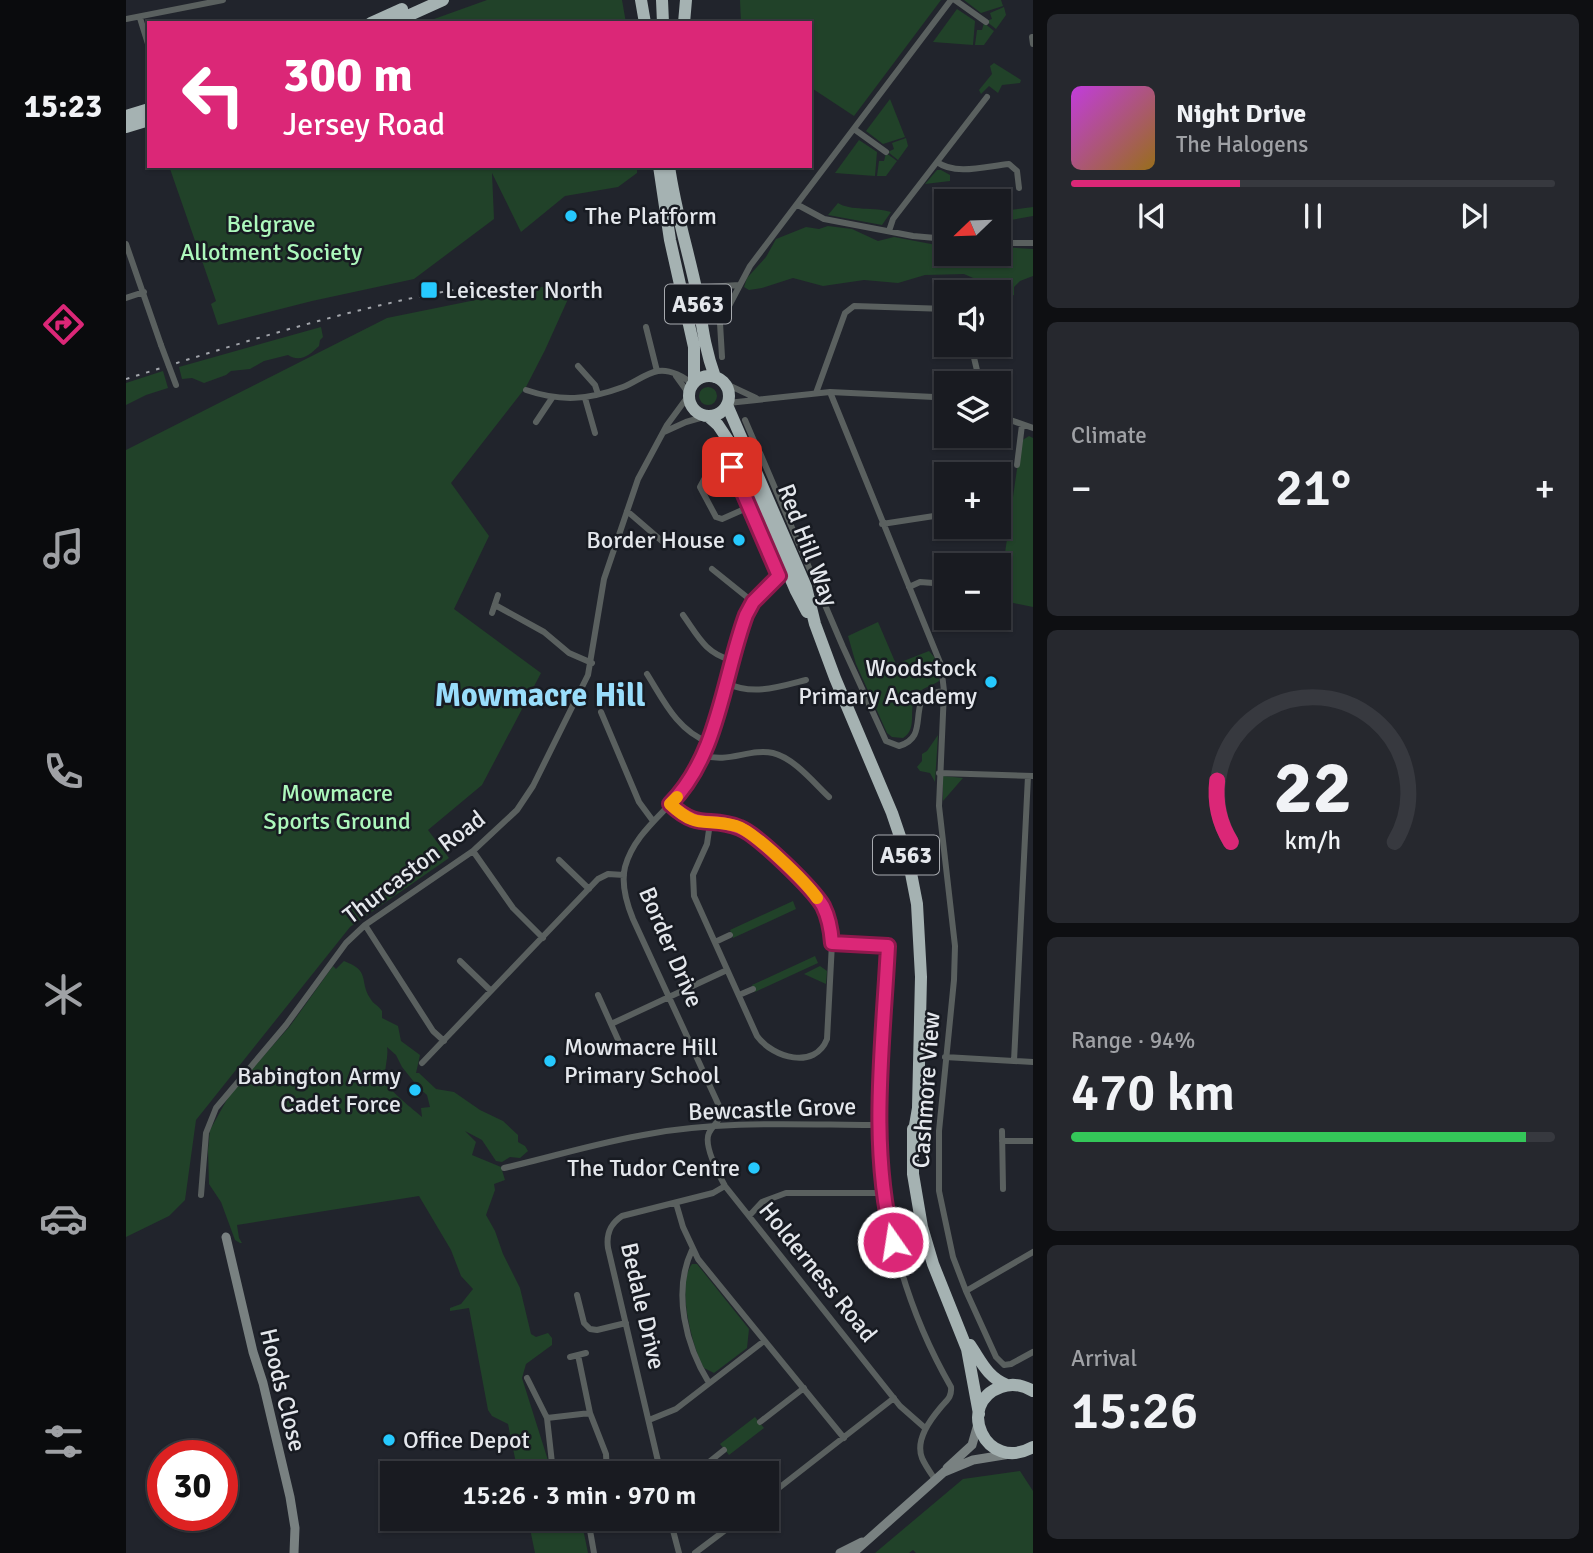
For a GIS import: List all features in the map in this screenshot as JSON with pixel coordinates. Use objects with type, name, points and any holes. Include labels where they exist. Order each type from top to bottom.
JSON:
[{"type":"highway","points":[[375,21],[422,0]]},
{"type":"highway","points":[[396,21],[443,0]]},
{"type":"highway","points":[[641,0],[645,21]]},
{"type":"highway","points":[[684,21],[686,0]]},
{"type":"highway","points":[[663,3],[663,21]]},
{"type":"highway","points":[[126,116],[147,110]]},
{"type":"highway","points":[[126,127],[147,121]]},
{"type":"highway","name":"A563","points":[[659,168],[670,240],[694,347],[691,389]]},
{"type":"highway","name":"A563","points":[[669,168],[673,198],[696,292],[706,353],[720,380]]},
{"type":"highway","points":[[704,377],[720,380],[729,391],[728,404],[720,414],[701,415],[692,407],[691,389],[704,377]]},
{"type":"highway","name":"Red Hill Way","points":[[728,404],[747,450],[787,569],[806,587],[815,624],[892,813],[909,863],[920,933],[921,977],[918,1059],[912,1102],[913,1174],[922,1227],[933,1264],[962,1333],[972,1370],[978,1419]]},
{"type":"highway","name":"Red Hill Way","points":[[708,416],[729,440],[747,450]]},
{"type":"highway","name":"Red Hill Way","points":[[962,1333],[985,1370],[996,1381],[1007,1385]]},
{"type":"highway","points":[[1030,1387],[1007,1385],[996,1389],[987,1396],[978,1419],[987,1442],[1000,1452],[1023,1451],[1033,1463]]},
{"type":"street","points":[[126,19],[223,0]]},
{"type":"street","points":[[722,357],[720,323],[750,266],[953,0],[986,22]]},
{"type":"street","points":[[139,18],[147,41]]},
{"type":"street","points":[[889,232],[893,219],[987,97]]},
{"type":"street","points":[[854,129],[886,152]]},
{"type":"street","points":[[937,162],[954,170],[1009,164],[1017,171],[1019,188]]},
{"type":"street","points":[[798,205],[824,219],[934,237]]},
{"type":"street","points":[[1012,243],[1033,243]]},
{"type":"street","points":[[126,244],[176,385]]},
{"type":"street","points":[[696,292],[707,287],[739,285]]},
{"type":"street","points":[[126,298],[144,292]]},
{"type":"street","points":[[816,393],[845,313],[854,306],[934,309]]},
{"type":"street","points":[[646,327],[657,371]]},
{"type":"street","points":[[578,366],[595,385],[598,394]]},
{"type":"street","points":[[526,390],[552,398],[585,397],[623,387],[657,371],[675,374],[691,389],[664,432]]},
{"type":"street","points":[[720,380],[756,398]]},
{"type":"street","points":[[728,404],[756,398],[831,392],[934,397]]},
{"type":"street","name":"Cashmore View","points":[[831,392],[941,665],[944,691],[939,806],[955,946],[939,1132],[939,1191],[953,1257],[999,1362],[1004,1365],[1011,1364],[1033,1352]]},
{"type":"street","points":[[585,397],[596,433]]},
{"type":"street","points":[[536,422],[552,398]]},
{"type":"street","points":[[664,432],[708,416]]},
{"type":"street","points":[[745,421],[747,450],[886,741],[899,746],[913,739],[917,733],[921,702],[931,692],[944,691]]},
{"type":"street","points":[[1011,421],[1033,428]]},
{"type":"street","points":[[1017,465],[1022,425]]},
{"type":"street","name":"Thurcaston Road","points":[[201,1195],[206,1133],[216,1108],[286,1025],[346,943],[365,925],[473,851],[517,810],[533,786],[588,675],[604,579],[638,479],[664,432]]},
{"type":"street","points":[[747,450],[730,462],[749,507],[787,569]]},
{"type":"street","points":[[706,476],[700,487],[716,517],[722,519],[749,507]]},
{"type":"street","points":[[627,511],[663,542]]},
{"type":"street","points":[[882,524],[934,516]]},
{"type":"street","points":[[712,569],[753,602]]},
{"type":"street","name":"Border Drive","points":[[714,1127],[721,1115],[720,1108],[628,907],[624,875],[634,847],[653,821],[685,788],[704,755],[746,615],[753,602],[787,569]]},
{"type":"street","points":[[909,587],[920,582],[934,583]]},
{"type":"street","points":[[498,595],[493,609],[544,632],[569,653],[592,663]]},
{"type":"street","points":[[683,615],[707,648],[716,656],[731,660]]},
{"type":"street","points":[[647,679],[685,730],[708,742]]},
{"type":"street","points":[[726,683],[748,690],[762,690],[806,680]]},
{"type":"street","points":[[601,712],[639,802],[653,821]]},
{"type":"street","points":[[704,755],[718,760],[764,753],[779,755],[830,797]]},
{"type":"street","points":[[939,772],[1030,776],[1014,1061]]},
{"type":"street","points":[[670,804],[690,820],[736,826],[755,836],[803,882],[824,908],[831,929],[832,943],[827,1039],[819,1053],[806,1057],[786,1056],[770,1051],[757,1036],[694,896],[692,875],[707,844],[710,823]]},
{"type":"street","points":[[473,851],[513,908],[543,938]]},
{"type":"street","points":[[559,860],[589,889]]},
{"type":"street","points":[[422,1063],[602,876],[624,875]]},
{"type":"street","points":[[365,925],[433,1031],[444,1041]]},
{"type":"street","points":[[715,942],[730,934]]},
{"type":"street","points":[[832,943],[888,946],[878,1125],[883,1193],[908,1296],[922,1333],[951,1387],[948,1399],[925,1428],[920,1451],[934,1478]]},
{"type":"street","points":[[460,961],[491,991]]},
{"type":"street","points":[[611,1024],[727,970]]},
{"type":"street","points":[[739,995],[753,989]]},
{"type":"street","points":[[598,995],[624,1053]]},
{"type":"street","points":[[945,1057],[1033,1062]]},
{"type":"street","name":"Bewcastle Grove","points":[[504,1168],[638,1136],[714,1127],[777,1123],[878,1125]]},
{"type":"street","name":"Holderness Road","points":[[714,1127],[709,1132],[708,1142],[725,1186],[894,1398],[925,1428]]},
{"type":"street","points":[[1002,1131],[1003,1189]]},
{"type":"street","points":[[1002,1141],[1033,1141]]},
{"type":"street","name":"Bedale Drive","points":[[658,1461],[608,1248],[609,1230],[617,1219],[627,1214],[713,1193],[725,1186]]},
{"type":"street","points":[[749,1216],[762,1202],[786,1192],[883,1193]]},
{"type":"street","points":[[676,1203],[692,1251],[844,1438]]},
{"type":"street","name":"Hoods Close","points":[[226,1237],[290,1497],[295,1528],[294,1553]]},
{"type":"street","points":[[692,1251],[684,1276],[685,1318],[692,1348],[709,1383]]},
{"type":"street","points":[[966,1291],[1033,1252]]},
{"type":"street","points":[[577,1295],[584,1323],[590,1329],[597,1330],[626,1323]]},
{"type":"street","points":[[649,1420],[676,1409],[764,1341]]},
{"type":"street","points":[[570,1357],[582,1354],[590,1413],[602,1440],[605,1461]]},
{"type":"street","points":[[527,1378],[547,1418],[552,1461]]},
{"type":"street","points":[[760,1422],[804,1388]]},
{"type":"street","points":[[779,1488],[894,1398]]},
{"type":"street","points":[[547,1418],[590,1413]]},
{"type":"street","points":[[944,1472],[972,1445],[978,1419]]},
{"type":"street","points":[[710,1461],[724,1450]]},
{"type":"street","points":[[853,1553],[934,1478],[944,1472],[974,1460],[1023,1451]]},
{"type":"street","points":[[590,1531],[594,1553]]},
{"type":"street","points":[[673,1531],[679,1553]]},
{"type":"street","points":[[695,1553],[724,1531]]},
{"type":"street","points":[[840,1553],[866,1540]]},
{"type":"green space","points":[[487,0],[622,0],[626,21],[429,21]]},
{"type":"green space","points":[[740,0],[941,0],[854,116],[812,88],[812,21],[741,21]]},
{"type":"green space","points":[[964,0],[1001,0],[1003,6],[981,13]]},
{"type":"green space","points":[[1004,7],[1006,15],[996,29],[986,21],[992,19],[990,13]]},
{"type":"green space","points":[[957,9],[975,21],[973,45],[933,42]]},
{"type":"green space","points":[[984,23],[994,31],[984,45],[975,45],[977,30],[982,30]]},
{"type":"green space","points":[[994,63],[1021,80],[1020,83],[1002,85],[998,93],[989,86],[981,94],[979,90],[992,74],[990,66]]},
{"type":"green space","points":[[890,99],[905,137],[883,144],[866,131]]},
{"type":"green space","points":[[906,138],[908,146],[898,160],[888,152],[894,149],[892,143]]},
{"type":"green space","points":[[859,140],[877,152],[875,176],[835,173]]},
{"type":"green space","points":[[886,153],[897,161],[886,176],[877,176],[879,161],[884,161]]},
{"type":"green space","name":"Belgrave Allotment Society","points":[[170,168],[637,168],[637,173],[618,187],[565,196],[521,232],[492,173],[494,219],[414,279],[218,325],[211,304],[216,301]]},
{"type":"green space","points":[[937,170],[950,175],[950,181],[925,184]]},
{"type":"green space","points":[[838,203],[849,207],[891,212],[882,225],[828,215]]},
{"type":"green space","points":[[1033,207],[1033,216],[1012,220],[1012,210]]},
{"type":"green space","points":[[828,226],[852,229],[878,241],[894,237],[934,245],[934,266],[1012,266],[1012,248],[1033,249],[1033,276],[1020,281],[1014,287],[1014,295],[1011,296],[1011,280],[978,280],[964,274],[925,275],[898,283],[864,280],[823,286],[793,278],[762,288],[749,290],[744,287],[747,278],[766,257],[776,239],[806,227],[819,229]]},
{"type":"green space","name":"Mowmacre Sports Ground","points":[[539,287],[573,288],[526,387],[451,483],[489,536],[454,609],[541,673],[482,785],[428,830],[449,858],[350,927],[196,1120],[185,1200],[169,1216],[126,1237],[126,450],[387,318]]},
{"type":"green space","points":[[321,327],[323,337],[319,346],[305,357],[288,355],[264,361],[250,369],[231,371],[204,383],[192,378],[182,379],[179,367]]},
{"type":"green space","points":[[163,371],[168,388],[126,405],[126,383]]},
{"type":"green space","points":[[704,387],[712,387],[717,396],[715,403],[704,405],[699,400],[699,392]]},
{"type":"green space","points":[[1029,436],[1033,438],[1033,607],[1011,602],[1011,553],[1005,553],[1007,539],[1011,539],[1011,511],[1021,441]]},
{"type":"green space","points":[[878,622],[896,664],[929,651],[941,665],[939,681],[921,690],[915,698],[911,729],[903,738],[892,737],[887,733],[856,664],[848,636]]},
{"type":"green space","points":[[938,735],[935,782],[930,773],[920,771],[917,767],[922,761],[922,754]]},
{"type":"green space","points":[[943,776],[963,778],[943,801]]},
{"type":"green space","points":[[793,901],[796,909],[733,938],[730,930]]},
{"type":"green space","points":[[815,956],[818,963],[755,992],[752,985]]},
{"type":"green space","points":[[344,961],[358,969],[371,1000],[382,1011],[382,1018],[398,1026],[401,1041],[420,1055],[416,1073],[436,1089],[454,1092],[480,1110],[503,1121],[518,1135],[518,1142],[528,1151],[520,1158],[510,1157],[502,1162],[496,1161],[482,1140],[465,1131],[476,1142],[472,1155],[501,1167],[505,1180],[494,1184],[495,1190],[486,1215],[520,1288],[531,1334],[536,1337],[548,1333],[552,1338],[552,1345],[526,1364],[522,1378],[548,1461],[516,1461],[508,1424],[492,1416],[488,1410],[469,1308],[450,1311],[450,1308],[461,1304],[473,1289],[461,1276],[451,1250],[419,1196],[237,1225],[240,1243],[235,1240],[221,1202],[209,1184],[210,1130],[230,1094],[290,1026],[333,966],[336,969]],"holes":[[[387,1047],[396,1055],[402,1067],[427,1095],[430,1107],[421,1108],[422,1117],[388,1085],[385,1073]]]},
{"type":"green space","points":[[820,966],[827,971],[826,984],[804,974]]},
{"type":"green space","points":[[692,1264],[697,1264],[749,1329],[747,1348],[714,1373],[704,1368],[691,1331],[685,1286]]},
{"type":"green space","points":[[755,1417],[764,1428],[729,1455],[720,1444]]},
{"type":"green space","points":[[1020,1471],[1033,1491],[1033,1553],[916,1553],[913,1550],[909,1553],[875,1553],[963,1479]]},
{"type":"green space","points":[[530,1531],[583,1531],[588,1553],[535,1553]]},
{"type":"railway","points":[[126,379],[339,315],[470,287]]},
{"type":"slow traffic","points":[[677,797],[670,804],[690,820],[725,824],[747,830],[817,898]]},
{"type":"place","name":"The Platform","points":[[571,216]]},
{"type":"place","name":"Leicester North","points":[[429,290]]},
{"type":"place","name":"Border House","points":[[739,540]]},
{"type":"place","name":"Woodstock Primary Academy","points":[[991,682]]},
{"type":"place","name":"Mowmacre Hill Primary School","points":[[550,1061]]},
{"type":"place","name":"Babington Army Cadet Force","points":[[415,1090]]},
{"type":"place","name":"The Tudor Centre","points":[[754,1168]]},
{"type":"place","name":"Office Depot","points":[[389,1440]]},
{"type":"district","name":"Mowmacre Hill","points":[[540,695]]},
{"type":"route","points":[[732,467],[779,576],[753,602],[746,615],[704,755],[685,788],[670,804],[690,820],[736,826],[755,836],[814,893],[828,918],[832,943],[888,946],[878,1125],[883,1193],[893,1242]]}]
